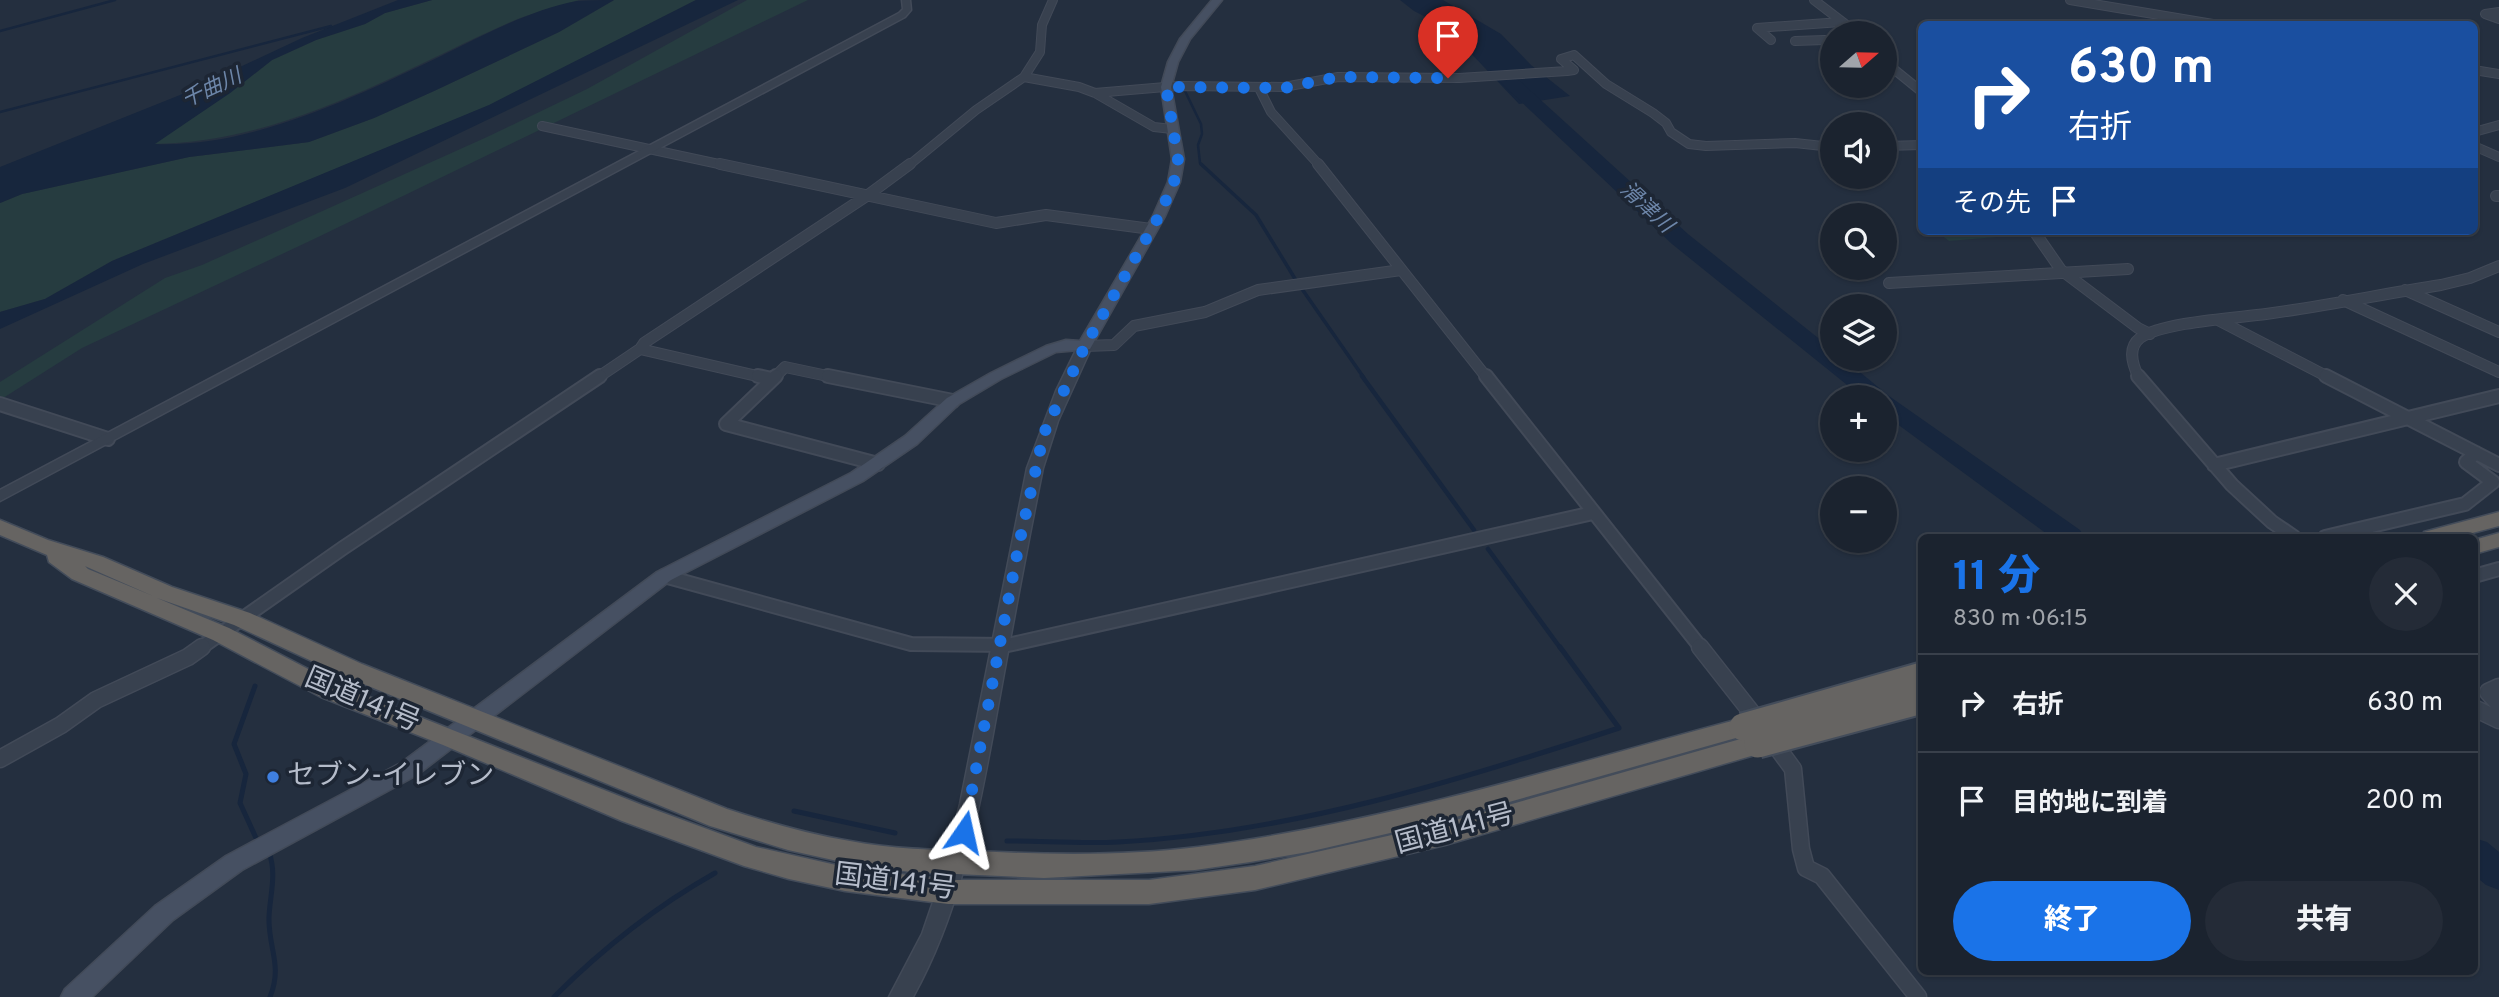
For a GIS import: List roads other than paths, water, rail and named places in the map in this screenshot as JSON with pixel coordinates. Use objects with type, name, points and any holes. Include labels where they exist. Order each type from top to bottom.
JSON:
[{"type":"highway","points":[[2443,534],[2499,519]]},
{"type":"highway","name":"国道141号","points":[[0,527],[40,545],[80,574],[353,670],[666,798],[788,839],[851,853],[956,864],[1044,866],[1140,863],[1195,859],[1308,841],[1750,736],[1918,701]]},
{"type":"highway","points":[[2478,546],[2499,541]]},
{"type":"highway","name":"国道141号","points":[[232,627],[330,691],[452,738],[632,813],[754,858],[845,879],[948,892],[1149,892],[1255,878],[1445,834],[1750,736],[1918,677]]},
{"type":"main road","points":[[74,997],[164,913],[234,863],[409,769],[664,576],[878,464],[932,423],[953,401],[1051,349],[1066,345],[1085,346],[1151,229],[1174,182],[1178,159],[1166,87],[1173,62],[1185,39],[1217,0]]},
{"type":"street","points":[[0,495],[902,15],[907,10],[906,0]]},
{"type":"street","points":[[0,759],[61,725],[96,700],[188,657],[342,548],[640,349],[644,343],[734,282],[868,195],[940,142],[976,110],[1024,77],[1041,51],[1042,25],[1053,0]]},
{"type":"street","points":[[1814,0],[1840,21]]},
{"type":"street","points":[[2070,0],[2195,21]]},
{"type":"street","points":[[2499,12],[2485,14],[2499,19]]},
{"type":"street","points":[[1771,40],[1758,28],[1820,23]]},
{"type":"street","points":[[1788,25],[1808,40]]},
{"type":"street","points":[[1795,41],[1820,40]]},
{"type":"street","points":[[1095,93],[1166,87],[1284,88],[1338,77],[1478,76],[1567,71],[1574,70],[1561,59],[1577,56],[1606,84],[1653,113],[1666,123],[1671,132],[1689,144],[1706,146],[1795,143],[1820,146]]},
{"type":"street","points":[[2478,71],[2499,74]]},
{"type":"street","points":[[1897,72],[1918,89]]},
{"type":"street","points":[[1024,77],[1079,87],[1095,93],[1154,127],[1172,129]]},
{"type":"street","points":[[1259,88],[1270,112],[1320,166],[1742,699],[1793,769],[1801,849],[1806,868],[1822,876],[1919,997]]},
{"type":"street","points":[[2478,131],[2499,125]]},
{"type":"street","points":[[542,126],[996,223],[1046,215],[1151,229]]},
{"type":"street","points":[[1897,146],[1918,145]]},
{"type":"street","points":[[2478,148],[2499,157]]},
{"type":"street","points":[[2036,235],[2054,264],[2138,328],[2150,334]]},
{"type":"street","points":[[2290,534],[2262,514],[2214,465],[2136,373],[2133,348],[2140,338],[2218,320],[2470,278],[2499,266]]},
{"type":"street","points":[[1889,283],[2067,275],[2129,269]]},
{"type":"street","points":[[901,997],[932,941],[956,864],[1019,544],[1044,433],[1085,346],[1113,345],[1120,342],[1125,333],[1134,327],[1205,313],[1258,290],[1401,270]]},
{"type":"street","points":[[2404,290],[2499,332]]},
{"type":"street","points":[[2342,299],[2499,372]]},
{"type":"street","points":[[2218,320],[2499,465]]},
{"type":"street","points":[[640,349],[772,379]]},
{"type":"street","points":[[878,464],[726,424],[785,366],[953,401]]},
{"type":"street","points":[[2214,465],[2499,396]]},
{"type":"street","points":[[0,404],[108,439]]},
{"type":"street","points":[[2337,534],[2473,500],[2493,482],[2466,462],[2476,453]]},
{"type":"street","points":[[664,576],[911,644],[1018,644],[1593,513]]},
{"type":"street","points":[[2478,575],[2499,569]]},
{"type":"street","points":[[2499,687],[2488,692],[2499,704]]},
{"type":"street","points":[[2478,710],[2499,720]]},
{"type":"water","name":"千曲川","points":[[398,0],[432,0],[385,13],[365,24],[316,40],[272,60],[230,93],[155,144],[229,138],[266,128],[375,87],[525,17],[577,1],[614,0],[559,32],[434,91],[374,118],[309,142],[189,157],[22,194],[0,203],[0,167],[180,95],[302,38]]},
{"type":"water","points":[[696,0],[738,0],[345,188],[143,264],[0,329],[0,312],[45,299],[112,261],[489,105]]},
{"type":"water","points":[[1400,0],[1443,0],[1501,34],[1531,65],[1570,96],[1519,104],[1447,28],[1414,11]]},
{"type":"waterway","points":[[0,31],[115,0]]},
{"type":"waterway","points":[[0,112],[331,26]]},
{"type":"waterway","name":"滑津川","points":[[1503,75],[1680,239],[1862,385]]},
{"type":"waterway","points":[[1184,89],[1201,124],[1202,134],[1198,145],[1201,164]]},
{"type":"waterway","points":[[1201,164],[1256,215],[1297,282]]},
{"type":"waterway","points":[[1302,289],[1364,378]]},
{"type":"waterway","points":[[1362,376],[1474,530]]},
{"type":"waterway","name":"滑津川","points":[[1897,412],[2066,534]]},
{"type":"waterway","points":[[1488,549],[1561,649]]},
{"type":"waterway","points":[[1007,841],[1118,842],[1246,828],[1372,802],[1497,767],[1619,728],[1560,647]]},
{"type":"waterway","points":[[255,686],[234,744],[246,774],[240,803],[256,838]]},
{"type":"waterway","points":[[794,811],[895,833]]},
{"type":"waterway","points":[[269,852],[273,877],[269,928],[275,966],[274,986],[270,997]]},
{"type":"waterway","name":"滑津川","points":[[2478,856],[2499,874]]},
{"type":"waterway","points":[[554,997],[630,929],[715,873]]},
{"type":"place","name":"セブン-イレブン","points":[[273,777]]}]
